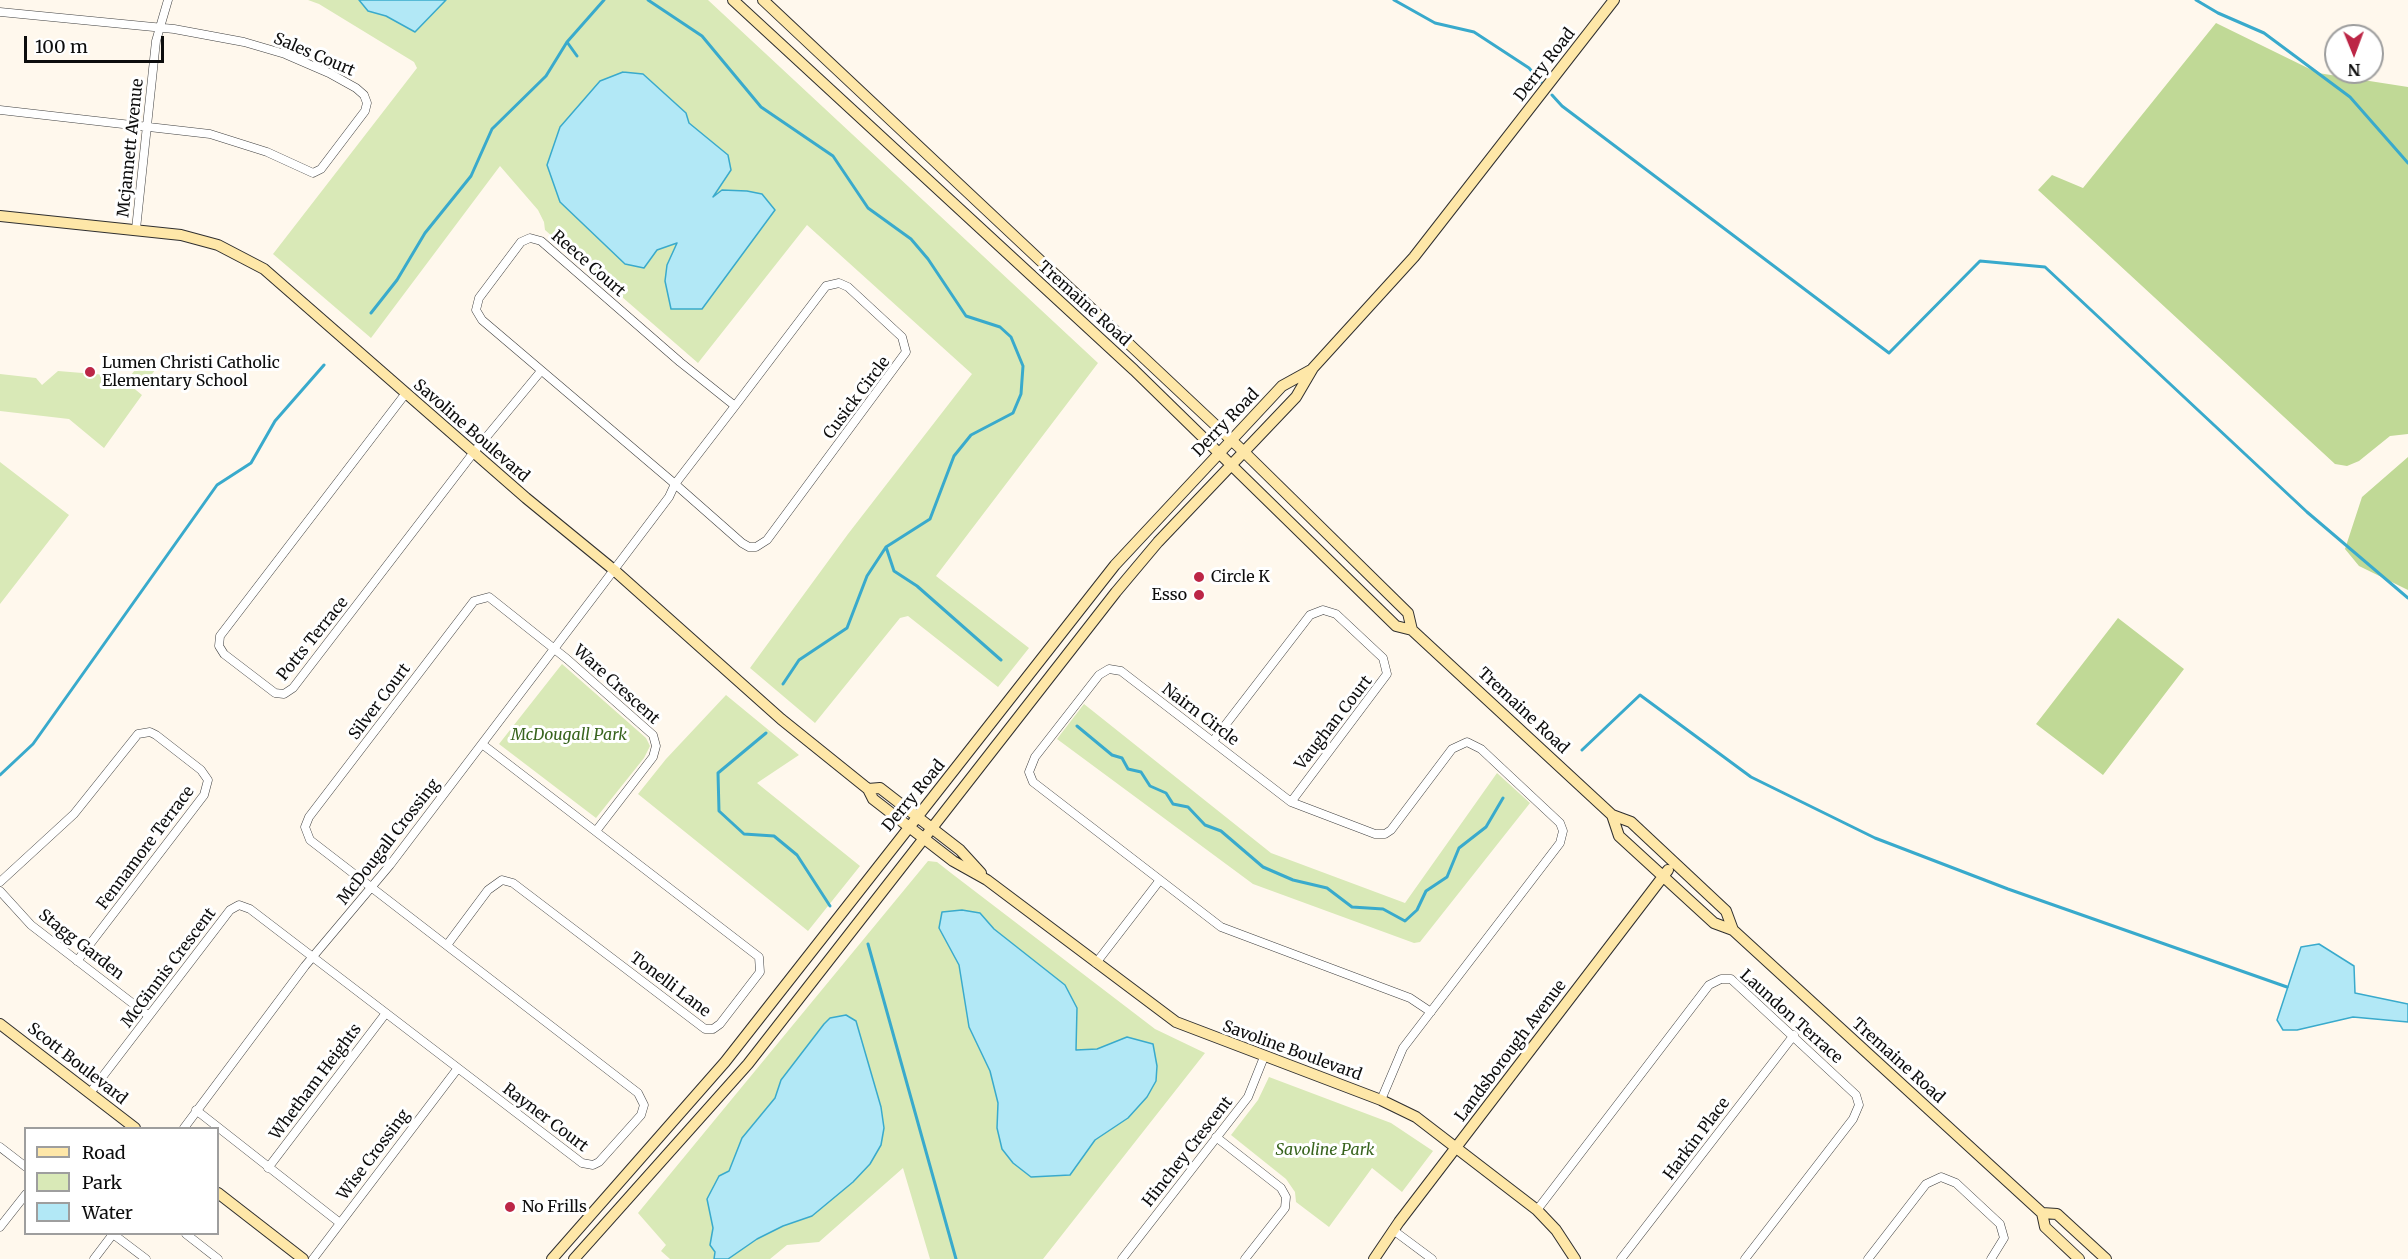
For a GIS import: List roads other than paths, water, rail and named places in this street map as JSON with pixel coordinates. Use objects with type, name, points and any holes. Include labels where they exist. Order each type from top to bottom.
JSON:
[{"type":"main road","name":"Tremaine Road","points":[[734,0],[1232,464],[1396,626],[1412,630],[1612,815],[1631,822],[1726,911],[1733,930]]},
{"type":"main road","name":"Tremaine Road","points":[[763,0],[1231,439],[1408,613],[1412,630]]},
{"type":"main road","name":"Derry Road","points":[[574,1259],[748,1064],[1116,592],[1243,451],[1296,396],[1313,368],[1413,257],[1614,0]]},
{"type":"main road","name":"Savoline Boulevard","points":[[0,216],[136,229],[201,240],[257,265],[291,291],[474,452],[614,570],[781,719],[868,789],[873,799],[952,861],[987,880],[1176,1022],[1381,1100],[1416,1118],[1538,1210],[1556,1230],[1575,1259]]},
{"type":"main road","name":"Derry Road","points":[[552,1259],[725,1062],[1115,565],[1282,386],[1313,368]]},
{"type":"main road","name":"Savoline Boulevard","points":[[868,789],[880,788],[960,850],[987,880]]},
{"type":"main road","name":"Tremaine Road","points":[[1612,815],[1619,836],[1714,923],[1733,930],[2042,1213],[2045,1227],[2079,1259]]},
{"type":"main road","name":"Landsborough Avenue","points":[[1374,1259],[1393,1230],[1674,863]]},
{"type":"main road","name":"Scott Boulevard","points":[[0,1024],[134,1127]]},
{"type":"main road","points":[[219,1193],[303,1259]]},
{"type":"main road","name":"Tremaine Road","points":[[2042,1213],[2057,1214],[2106,1259]]},
{"type":"street","name":"Mcjannett Avenue","points":[[136,229],[159,28],[168,0]]},
{"type":"street","points":[[0,12],[159,28]]},
{"type":"street","name":"Sales Court","points":[[147,125],[202,132],[243,143],[313,173],[321,169],[365,111],[367,104],[364,95],[356,88],[329,73],[275,51],[210,34],[159,28]]},
{"type":"street","points":[[0,110],[147,125]]},
{"type":"street","name":"Reece Court","points":[[675,484],[482,320],[476,310],[479,298],[522,242],[530,238],[541,241],[680,362],[735,406]]},
{"type":"street","name":"Cusick Circle","points":[[614,570],[669,497],[675,484],[830,284],[839,283],[848,287],[904,341],[906,352],[903,360],[761,544],[756,547],[742,543],[675,484]]},
{"type":"street","name":"Potts Terrace","points":[[406,393],[222,633],[219,642],[224,654],[275,693],[289,692],[474,452],[542,371]]},
{"type":"street","name":"McDougall Crossing","points":[[185,1127],[313,957],[372,888],[614,570]]},
{"type":"street","name":"Silver Court","points":[[372,888],[310,840],[305,831],[306,822],[467,610],[479,598],[495,599],[555,649]]},
{"type":"street","name":"Vaughan Court","points":[[1213,741],[1310,615],[1323,610],[1336,614],[1383,658],[1387,674],[1291,802]]},
{"type":"street","name":"Ware Crescent","points":[[555,649],[653,735],[656,741],[653,757],[596,831]]},
{"type":"street","name":"Nairn Circle","points":[[1381,1100],[1397,1056],[1431,1012],[1560,843],[1563,831],[1560,824],[1481,748],[1467,742],[1452,749],[1391,830],[1385,834],[1375,834],[1291,802],[1121,671],[1109,669],[1099,675],[1030,765],[1033,782],[1231,933],[1410,998],[1431,1012]]},
{"type":"street","name":"Fennamore Terrace","points":[[0,882],[74,814],[138,734],[150,732],[156,735],[206,775],[208,785],[204,795],[77,961]]},
{"type":"street","name":"Tonelli Lane","points":[[447,945],[493,885],[507,881],[702,1028],[709,1029],[717,1026],[759,975],[761,967],[759,957],[482,744]]},
{"type":"street","points":[[1096,963],[1160,880]]},
{"type":"street","name":"Rayner Court","points":[[313,957],[582,1163],[588,1165],[599,1162],[644,1110],[638,1093],[372,888]]},
{"type":"street","name":"Stagg Garden","points":[[0,891],[31,925],[149,1016]]},
{"type":"street","name":"McGinnis Crescent","points":[[90,1093],[235,907],[250,909],[313,957]]},
{"type":"street","name":"Laundon Terrace","points":[[1538,1210],[1712,983],[1721,979],[1735,981],[1856,1095],[1858,1110],[1745,1259]]},
{"type":"street","name":"Whetham Heights","points":[[268,1168],[386,1013]]},
{"type":"street","name":"Harkin Place","points":[[1621,1259],[1794,1035]]},
{"type":"street","name":"Hinchey Crescent","points":[[1122,1259],[1248,1097],[1264,1057]]},
{"type":"street","name":"Wise Crossing","points":[[313,1259],[458,1068]]},
{"type":"street","points":[[196,1110],[217,1127]]},
{"type":"street","points":[[219,1129],[340,1223]]},
{"type":"street","points":[[1216,1137],[1281,1188],[1286,1197],[1285,1208],[1245,1259]]},
{"type":"street","points":[[0,1147],[24,1165]]},
{"type":"street","points":[[1868,1259],[1926,1184],[1941,1177],[1956,1183],[2003,1230],[2003,1242],[1991,1259]]},
{"type":"street","points":[[0,1227],[24,1197]]},
{"type":"street","points":[[1393,1230],[1432,1259]]},
{"type":"street","points":[[94,1259],[112,1235]]},
{"type":"street","points":[[114,1235],[146,1259]]},
{"type":"street","points":[[188,1235],[218,1259]]},
{"type":"water","points":[[359,0],[446,0],[415,32],[386,16],[368,11]]},
{"type":"water","points":[[623,72],[643,74],[686,113],[689,123],[728,155],[731,170],[713,197],[722,190],[762,194],[775,210],[702,309],[671,309],[665,281],[667,265],[677,243],[657,250],[644,268],[625,264],[560,202],[547,165],[560,127],[600,81]]},
{"type":"water","points":[[962,910],[980,913],[994,929],[1065,985],[1077,1008],[1076,1050],[1097,1049],[1127,1037],[1153,1044],[1157,1066],[1156,1081],[1147,1097],[1128,1118],[1095,1140],[1070,1175],[1031,1177],[1013,1163],[1002,1149],[997,1128],[998,1103],[990,1071],[969,1027],[959,965],[939,928],[942,912]]},
{"type":"water","points":[[2319,944],[2354,966],[2355,993],[2408,1004],[2408,1022],[2353,1017],[2297,1030],[2283,1030],[2277,1020],[2301,947]]},
{"type":"water","points":[[846,1015],[856,1021],[881,1107],[884,1128],[881,1145],[870,1164],[853,1182],[812,1216],[783,1226],[757,1239],[728,1259],[714,1259],[715,1252],[710,1245],[713,1228],[707,1199],[719,1176],[729,1171],[742,1138],[775,1098],[781,1080],[824,1024],[830,1018]]},
{"type":"waterway","points":[[371,313],[397,280],[425,233],[471,176],[492,129],[546,76],[567,42],[604,0]]},
{"type":"waterway","points":[[648,0],[702,36],[761,107],[833,156],[868,208],[911,239],[928,259],[966,316],[1000,327],[1011,337],[1023,366],[1021,394],[1013,413],[971,435],[954,456],[930,519],[886,547],[867,576],[847,628],[799,660],[783,684]]},
{"type":"waterway","points":[[1394,0],[1435,23],[1474,32],[1529,68],[1541,82]]},
{"type":"waterway","points":[[2196,0],[2218,13],[2264,33],[2350,97],[2408,163]]},
{"type":"waterway","points":[[567,42],[577,56]]},
{"type":"waterway","points":[[1552,95],[1562,106],[1889,353],[1980,261],[2045,267],[2307,512],[2408,598]]},
{"type":"waterway","points":[[0,775],[33,744],[217,485],[251,463],[275,421],[324,365]]},
{"type":"waterway","points":[[886,547],[894,571],[917,586],[1001,660]]},
{"type":"waterway","points":[[1582,750],[1640,695],[1751,777],[1875,838],[2008,889],[2287,987]]},
{"type":"waterway","points":[[1077,726],[1112,755],[1122,758],[1128,769],[1141,772],[1150,786],[1166,793],[1173,804],[1188,807],[1205,825],[1221,831],[1263,867],[1293,880],[1327,888],[1352,907],[1383,909],[1405,921],[1417,910],[1426,891],[1447,877],[1459,848],[1486,827],[1503,798]]},
{"type":"waterway","points":[[766,733],[718,773],[719,811],[744,834],[774,836],[797,855],[830,906]]},
{"type":"waterway","points":[[868,944],[956,1259]]},
{"type":"place","name":"Lumen Christi Catholic Elementary School","points":[[90,372]]},
{"type":"place","name":"Circle K","points":[[1199,577]]},
{"type":"place","name":"Esso","points":[[1199,595]]},
{"type":"place","name":"No Frills","points":[[510,1207]]},
{"type":"park label","name":"McDougall Park","points":[[569,735]]},
{"type":"park label","name":"Savoline Park","points":[[1325,1150]]}]
